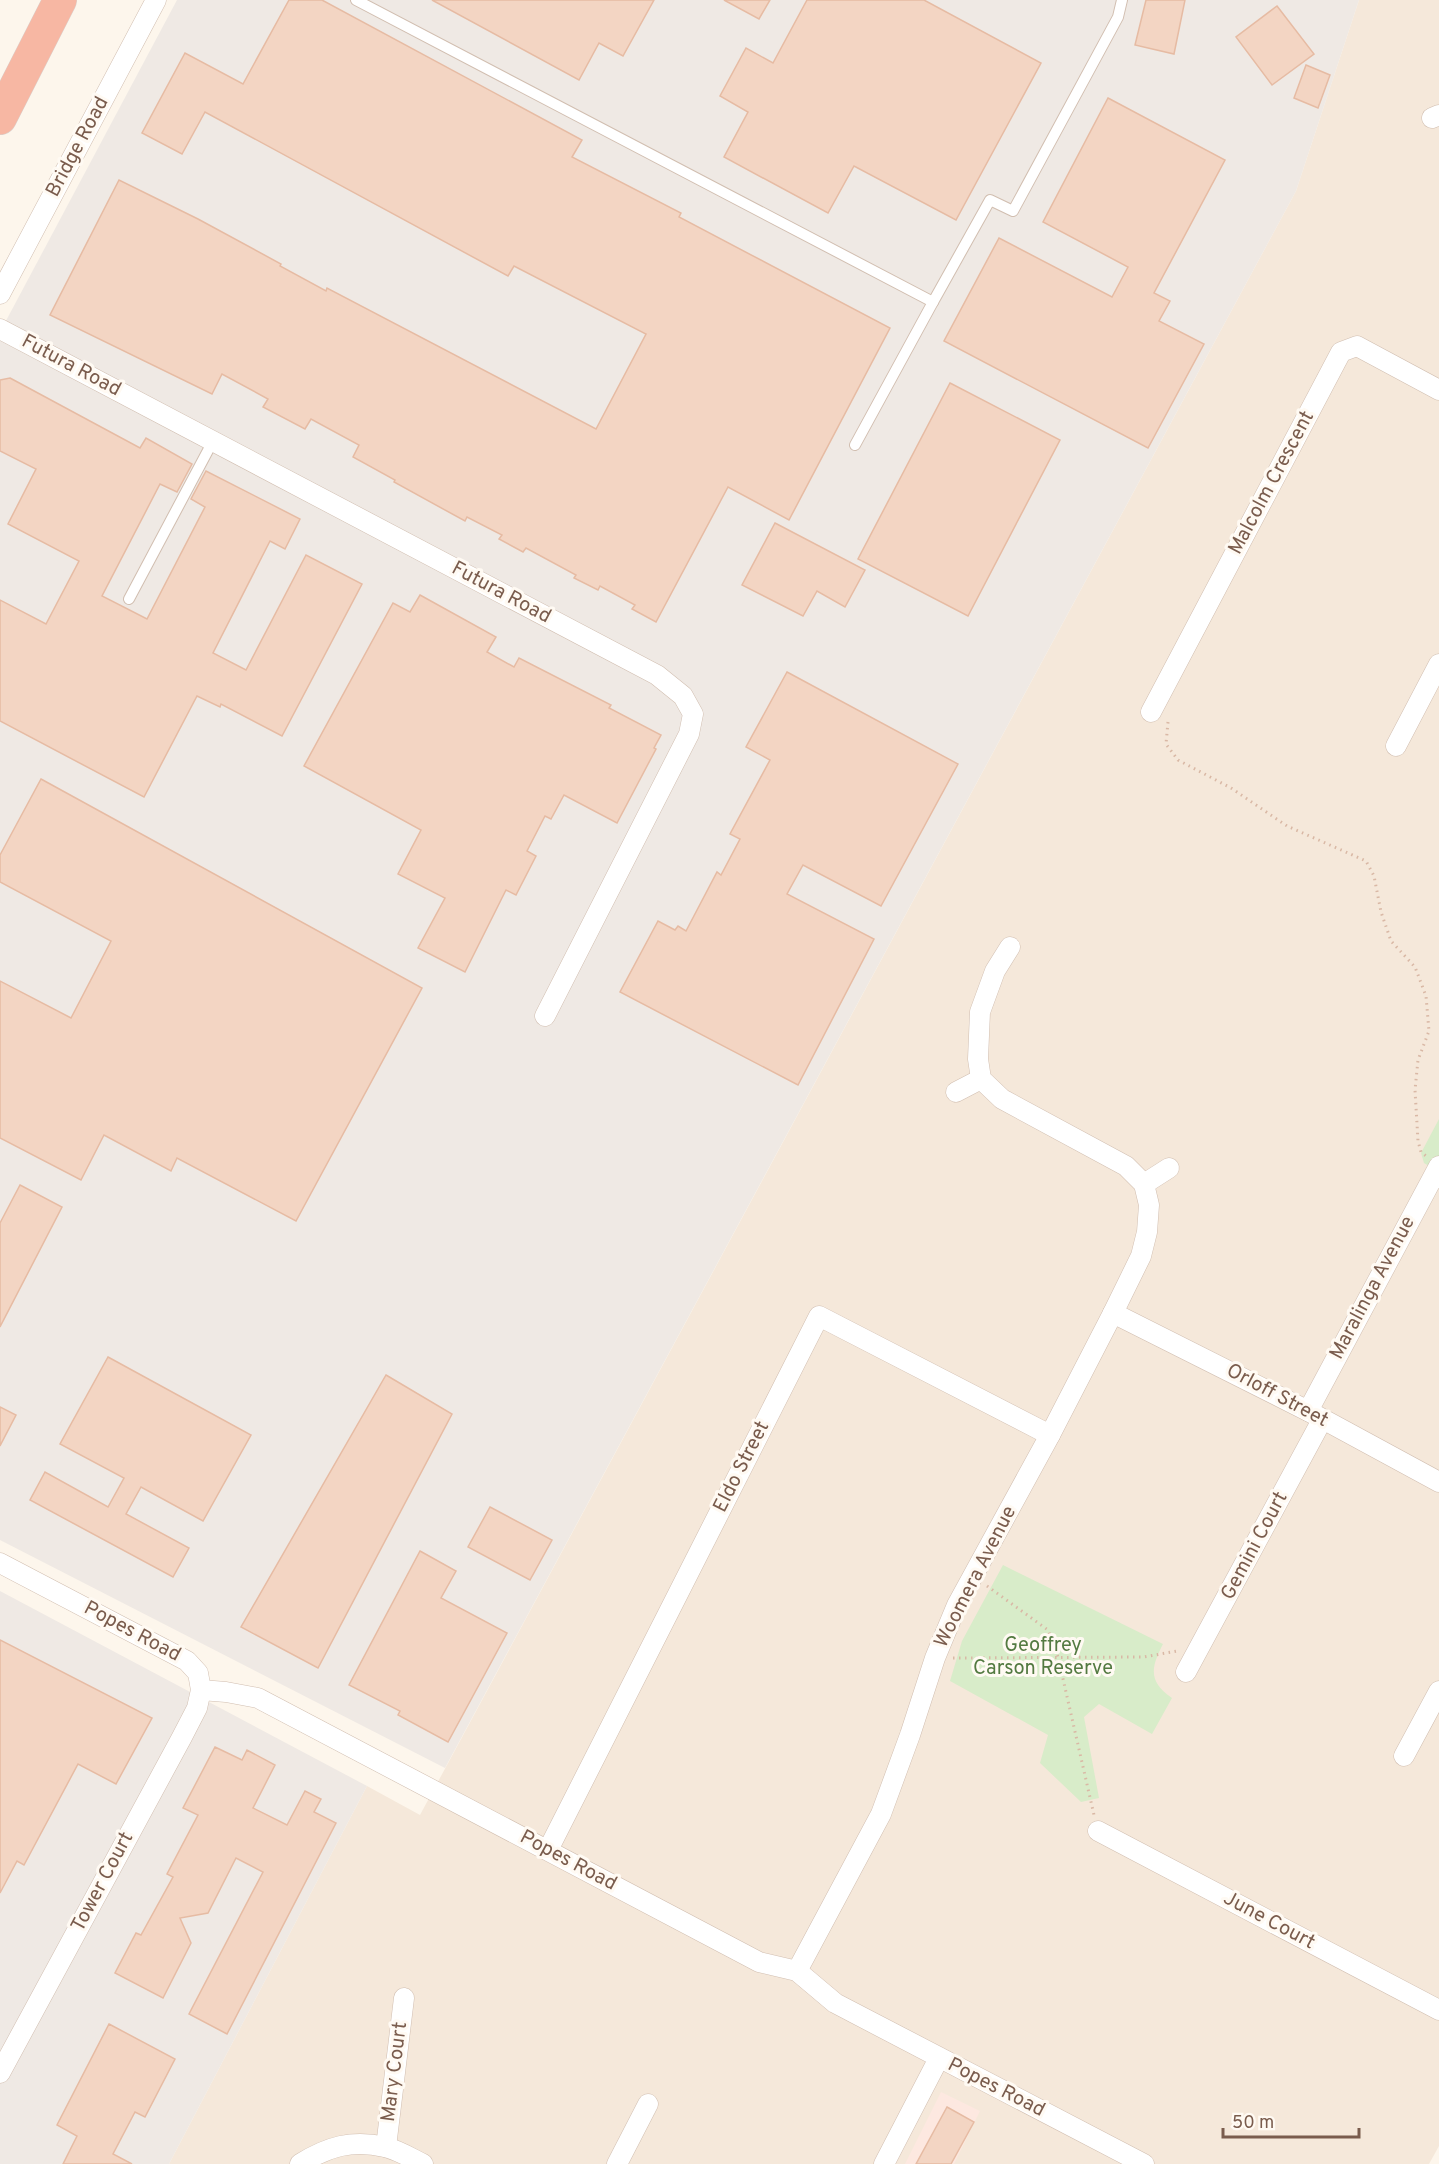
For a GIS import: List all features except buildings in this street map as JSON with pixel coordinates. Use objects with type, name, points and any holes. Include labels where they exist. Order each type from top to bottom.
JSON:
[{"type":"highway","points":[[0,118],[60,0]]},
{"type":"street","name":"Bridge Road","points":[[0,294],[156,0]]},
{"type":"street","name":"Futura Road","points":[[0,329],[657,675],[683,696],[693,714],[689,734],[545,1016]]},
{"type":"street","name":"Malcolm Crescent","points":[[1153,708],[1341,352],[1357,346],[1439,390]]},
{"type":"street","points":[[1396,746],[1439,664]]},
{"type":"street","points":[[1010,947],[995,971],[980,1012],[978,1059],[981,1079],[1002,1099],[1126,1166],[1144,1184],[1169,1168]]},
{"type":"street","points":[[956,1092],[981,1079]]},
{"type":"street","name":"Maralinga Avenue","points":[[1315,1416],[1439,1166]]},
{"type":"street","name":"Woomera Avenue","points":[[796,1971],[880,1814],[910,1735],[935,1658],[957,1605],[1050,1435],[1141,1256],[1149,1205],[1144,1184]]},
{"type":"street","name":"Orloff Street","points":[[1113,1312],[1439,1482]]},
{"type":"street","name":"Eldo Street","points":[[548,1850],[819,1316],[1050,1435]]},
{"type":"street","name":"Gemini Court","points":[[1186,1672],[1315,1416]]},
{"type":"street","name":"Popes Road","points":[[0,1563],[187,1661],[198,1673],[201,1690],[258,1698],[759,1962],[796,1971],[835,2003],[1144,2164]]},
{"type":"street","name":"Tower Court","points":[[0,2073],[182,1737],[197,1708],[201,1690]]},
{"type":"street","points":[[1404,1756],[1439,1691]]},
{"type":"street","name":"June Court","points":[[1098,1831],[1439,2010]]},
{"type":"street","name":"Mary Court","points":[[386,2147],[404,1998]]},
{"type":"street","points":[[884,2164],[939,2058]]},
{"type":"street","points":[[617,2164],[648,2104]]},
{"type":"street","points":[[300,2164],[332,2147],[364,2144],[386,2147],[423,2164]]},
{"type":"lane","points":[[356,0],[933,302]]},
{"type":"lane","points":[[855,445],[990,200],[1013,211],[1118,17],[1122,0]]},
{"type":"lane","points":[[129,599],[213,441]]},
{"type":"path","points":[[1153,708],[1168,721],[1166,744],[1178,760],[1231,788],[1287,826],[1366,861],[1374,876],[1381,912],[1391,940],[1415,967],[1426,996],[1429,1031],[1418,1060],[1414,1090],[1421,1152],[1439,1166]]},
{"type":"path","points":[[972,1575],[1048,1630],[1058,1657],[1098,1831]]},
{"type":"path","points":[[935,1658],[1144,1657],[1200,1648]]},
{"type":"shaded area","points":[[177,0],[1359,0],[1296,191],[445,1768],[0,1540],[0,332]]},
{"type":"shaded area","points":[[1359,0],[1439,0],[1439,2146],[1429,2164],[169,2164],[367,1786],[420,1815],[1296,191]]},
{"type":"shaded area","points":[[0,1591],[367,1786],[169,2164],[0,2164]]},
{"type":"shaded area","points":[[941,2092],[980,2111],[954,2164],[905,2164]]},
{"type":"green space","points":[[1439,1119],[1439,1172],[1424,1163],[1421,1153]]},
{"type":"green space","name":"Geoffrey Carson Reserve","points":[[1003,1565],[1163,1644],[1156,1661],[1154,1674],[1159,1686],[1172,1698],[1152,1734],[1099,1704],[1084,1717],[1099,1798],[1081,1802],[1040,1763],[1048,1735],[950,1681],[962,1641]]}]
